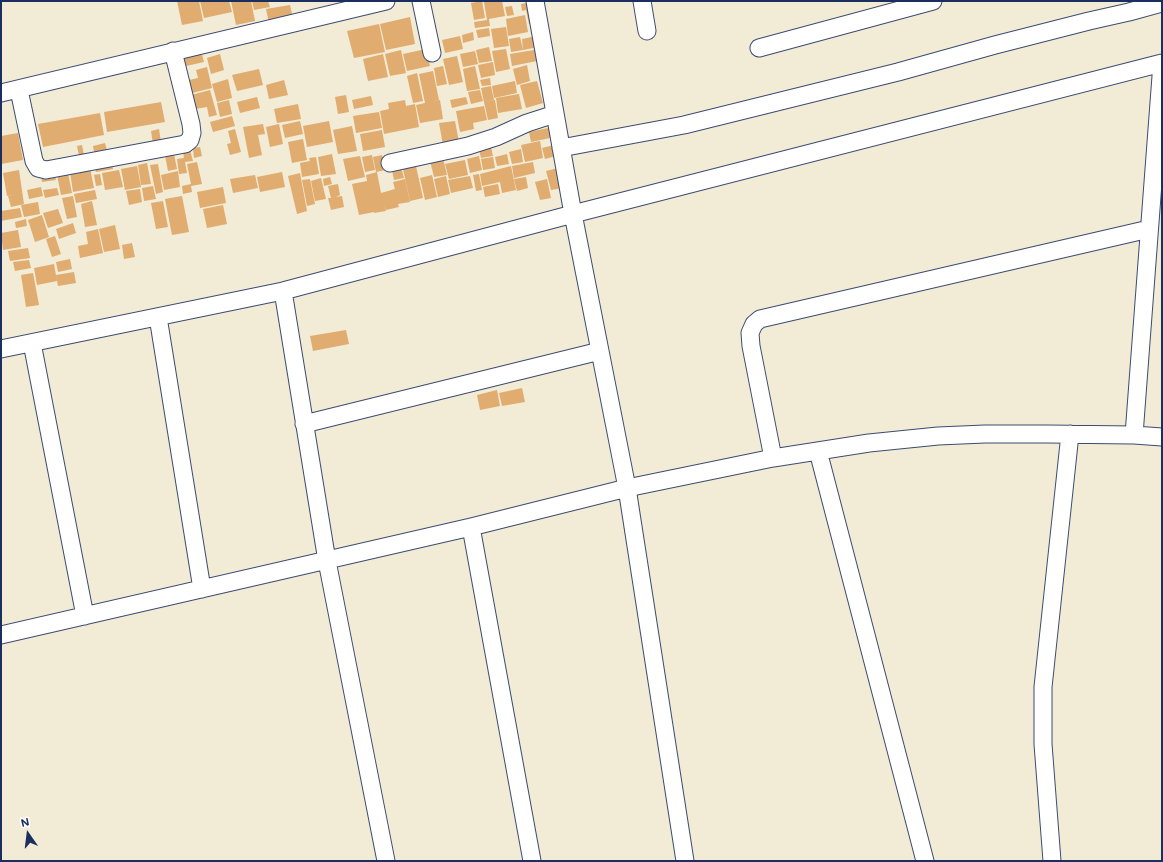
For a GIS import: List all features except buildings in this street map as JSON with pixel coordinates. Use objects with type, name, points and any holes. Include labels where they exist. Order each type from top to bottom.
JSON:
[{"type":"street","points":[[1,93],[19,90],[173,51],[386,1]]},
{"type":"street","points":[[421,1],[432,53]]},
{"type":"street","points":[[536,1],[573,214],[627,488],[685,861]]},
{"type":"street","points":[[642,1],[647,31]]},
{"type":"street","points":[[759,48],[933,1]]},
{"type":"street","points":[[561,148],[684,125],[898,72],[995,45],[1162,3]]},
{"type":"street","points":[[19,90],[34,161],[38,168],[46,170],[178,146],[185,144],[190,140],[192,133],[173,51]]},
{"type":"street","points":[[1,349],[282,291],[573,214],[1162,63],[1134,435]]},
{"type":"street","points":[[390,163],[468,146],[496,137],[527,123],[555,114]]},
{"type":"street","points":[[773,458],[751,346],[750,333],[754,324],[760,319],[1149,229]]},
{"type":"street","points":[[282,291],[327,560],[386,861]]},
{"type":"street","points":[[158,317],[202,589]]},
{"type":"street","points":[[32,342],[85,616]]},
{"type":"street","points":[[304,424],[600,351]]},
{"type":"street","points":[[1,635],[471,527],[627,488],[773,458],[869,443],[938,436],[985,434],[1070,434],[1162,437]]},
{"type":"street","points":[[1052,861],[1043,744],[1042,687],[1070,434]]},
{"type":"street","points":[[818,451],[925,861]]},
{"type":"street","points":[[471,527],[532,861]]}]
